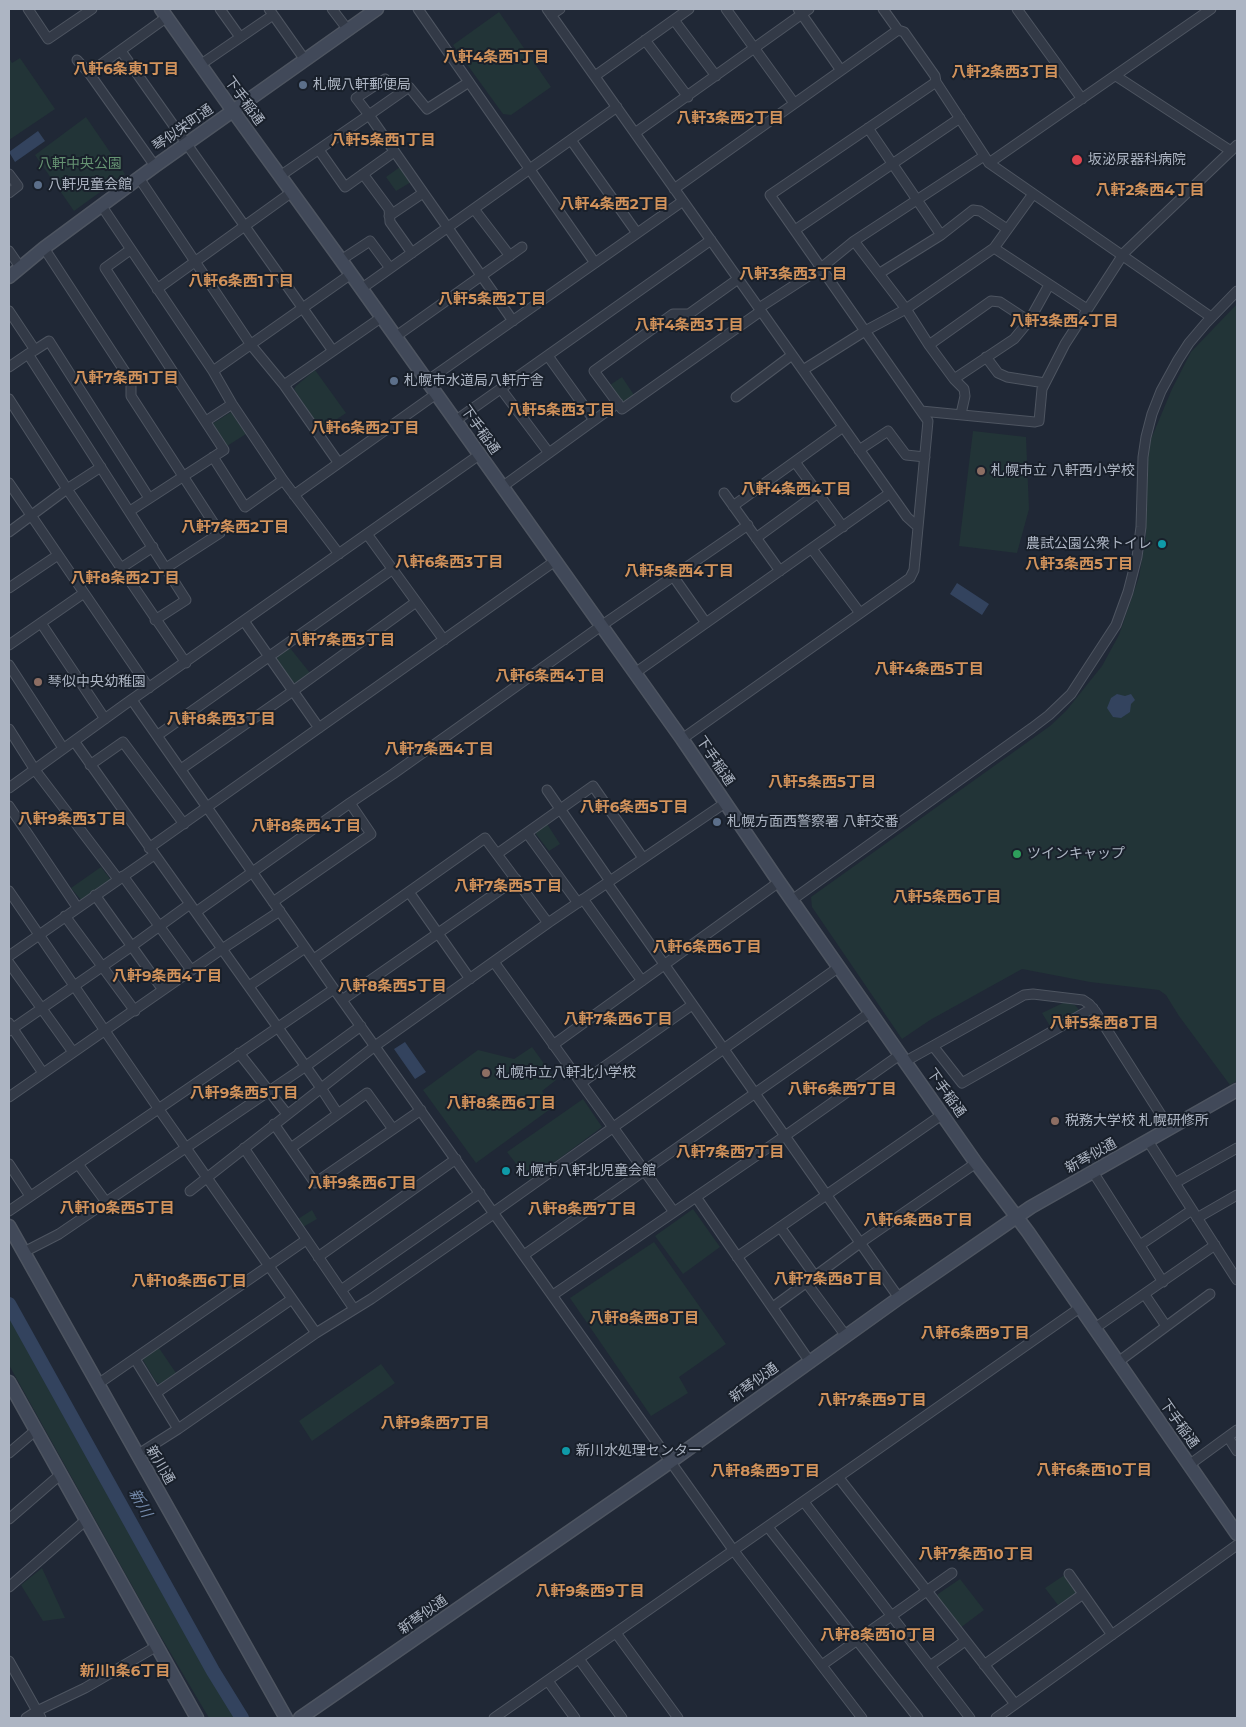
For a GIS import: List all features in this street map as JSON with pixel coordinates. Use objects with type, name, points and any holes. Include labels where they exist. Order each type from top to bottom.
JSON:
[{"type":"main road","name":"琴似栄町通","points":[[9,277],[101,205],[377,9]]},
{"type":"main road","name":"下手稲通","points":[[164,13],[682,739],[779,882],[976,1162],[1028,1232],[1237,1534]]},
{"type":"main road","name":"新琴似通","points":[[300,1718],[670,1462],[899,1298],[1016,1217],[1237,1090]]},
{"type":"main road","name":"新川通","points":[[9,1226],[286,1718]]},
{"type":"main road","points":[[9,1382],[197,1718]]},
{"type":"street","points":[[28,9],[48,38],[91,9]]},
{"type":"street","points":[[220,9],[240,37]]},
{"type":"street","points":[[332,9],[348,30]]},
{"type":"street","points":[[418,9],[595,262]]},
{"type":"street","points":[[560,9],[549,12],[907,517],[918,527]]},
{"type":"street","points":[[595,76],[689,9]]},
{"type":"street","points":[[726,9],[794,103]]},
{"type":"street","points":[[883,9],[898,30],[904,32],[935,76],[936,82],[987,159],[1033,194],[1211,317]]},
{"type":"street","points":[[1017,9],[1082,99]]},
{"type":"street","points":[[738,279],[689,314],[673,314],[594,371],[622,409],[821,268],[854,241],[1082,99],[1211,9]]},
{"type":"street","points":[[635,133],[688,97],[803,11],[840,69]]},
{"type":"street","points":[[200,65],[271,12],[305,60]]},
{"type":"street","points":[[89,73],[121,51],[164,13]]},
{"type":"street","points":[[674,20],[716,76]]},
{"type":"street","points":[[674,189],[840,69],[898,30]]},
{"type":"street","points":[[645,40],[688,97]]},
{"type":"street","points":[[121,51],[333,352]]},
{"type":"street","points":[[77,60],[89,73],[155,166]]},
{"type":"street","points":[[921,411],[1039,421],[1042,389],[1045,383],[1065,344],[1123,255],[1234,148],[1116,76]]},
{"type":"street","points":[[385,79],[356,98],[513,321]]},
{"type":"street","points":[[280,176],[409,87],[427,110],[469,82]]},
{"type":"street","points":[[682,739],[910,578],[914,570],[928,421],[770,195],[936,82]]},
{"type":"street","points":[[361,289],[617,107]]},
{"type":"street","points":[[795,230],[960,118]]},
{"type":"street","points":[[868,128],[941,235]]},
{"type":"street","points":[[571,140],[637,233]]},
{"type":"street","points":[[319,150],[345,186],[394,152]]},
{"type":"street","points":[[9,174],[18,186],[9,193]]},
{"type":"street","points":[[363,174],[389,209],[390,222],[412,253]]},
{"type":"street","points":[[139,178],[251,345],[284,384],[338,462]]},
{"type":"street","points":[[157,289],[292,192]]},
{"type":"street","points":[[390,216],[423,193]]},
{"type":"street","points":[[802,370],[865,331],[906,309],[994,248],[1033,194]]},
{"type":"street","points":[[427,381],[683,201]]},
{"type":"street","points":[[101,205],[213,371],[232,404],[283,480],[339,554]]},
{"type":"street","points":[[474,209],[510,256]]},
{"type":"street","points":[[880,273],[941,235],[973,210],[980,211],[1007,229]]},
{"type":"street","points":[[455,421],[710,240]]},
{"type":"street","points":[[854,241],[906,309],[928,345],[964,389],[965,396],[961,414]]},
{"type":"street","points":[[341,260],[370,242],[390,268]]},
{"type":"street","points":[[395,337],[522,247]]},
{"type":"street","points":[[44,248],[130,381],[131,396],[220,533],[166,568]]},
{"type":"street","points":[[994,248],[1087,309]]},
{"type":"street","points":[[130,250],[105,268],[224,450],[130,511]]},
{"type":"street","points":[[9,251],[20,267]]},
{"type":"street","points":[[213,371],[351,274]]},
{"type":"street","points":[[954,379],[1014,340],[1048,285]]},
{"type":"street","points":[[792,900],[1032,728],[1071,694],[1116,625],[1128,592],[1139,542],[1143,456],[1146,437],[1161,391],[1189,343],[1237,291]]},
{"type":"street","points":[[928,345],[991,301],[1000,302],[1028,320]]},
{"type":"street","points":[[9,311],[101,467],[186,600],[155,620]]},
{"type":"street","points":[[284,384],[382,317]]},
{"type":"street","points":[[9,368],[49,341],[148,498]]},
{"type":"street","points":[[736,397],[792,355]]},
{"type":"street","points":[[548,356],[594,420]]},
{"type":"street","points":[[986,357],[998,373],[1007,377],[1045,383]]},
{"type":"street","points":[[501,389],[549,453]]},
{"type":"street","points":[[294,494],[436,394]]},
{"type":"street","points":[[9,399],[120,568],[186,662]]},
{"type":"street","points":[[502,487],[618,403]]},
{"type":"street","points":[[206,421],[232,404]]},
{"type":"street","points":[[734,506],[843,427]]},
{"type":"street","points":[[859,450],[888,431],[906,454],[925,457]]},
{"type":"street","points":[[9,788],[479,455]]},
{"type":"street","points":[[213,457],[245,507],[283,480]]},
{"type":"street","points":[[795,462],[843,526]]},
{"type":"street","points":[[9,532],[101,467]]},
{"type":"street","points":[[9,483],[149,688]]},
{"type":"street","points":[[724,493],[780,571]]},
{"type":"street","points":[[756,538],[818,493]]},
{"type":"street","points":[[635,673],[890,493]]},
{"type":"street","points":[[196,912],[601,626],[748,525]]},
{"type":"street","points":[[367,534],[444,640]]},
{"type":"street","points":[[120,568],[153,547]]},
{"type":"street","points":[[812,549],[860,613]]},
{"type":"street","points":[[9,588],[58,555]]},
{"type":"street","points":[[9,956],[121,877],[184,824],[555,561]]},
{"type":"street","points":[[158,735],[270,658],[392,569]]},
{"type":"street","points":[[673,576],[706,623]]},
{"type":"street","points":[[9,645],[84,593]]},
{"type":"street","points":[[181,768],[293,691],[416,602]]},
{"type":"street","points":[[244,621],[319,728]]},
{"type":"street","points":[[41,623],[106,719]]},
{"type":"street","points":[[9,665],[64,748]]},
{"type":"street","points":[[132,700],[305,948],[553,1294],[670,1462],[734,1551],[862,1718]]},
{"type":"street","points":[[9,729],[36,770],[160,925],[192,970]]},
{"type":"street","points":[[74,741],[151,852],[322,1088],[338,1114]]},
{"type":"street","points":[[90,765],[123,742],[184,824]]},
{"type":"street","points":[[497,854],[593,786],[643,858]]},
{"type":"street","points":[[547,790],[561,808],[664,965],[899,1298]]},
{"type":"street","points":[[274,902],[371,834],[350,803]]},
{"type":"street","points":[[190,1191],[375,1046],[548,923],[725,803]]},
{"type":"street","points":[[9,806],[77,907]]},
{"type":"street","points":[[527,832],[642,981]]},
{"type":"street","points":[[314,959],[485,838],[548,923]]},
{"type":"street","points":[[342,1000],[516,879]]},
{"type":"street","points":[[554,1045],[779,882]]},
{"type":"street","points":[[409,892],[470,979]]},
{"type":"street","points":[[95,895],[163,990]]},
{"type":"street","points":[[10,897],[74,985],[104,1031],[316,1333]]},
{"type":"street","points":[[44,1072],[10,1027],[42,1008],[190,904]]},
{"type":"street","points":[[9,1083],[12,1094],[280,911]]},
{"type":"street","points":[[65,916],[134,1011]]},
{"type":"street","points":[[249,986],[305,948]]},
{"type":"street","points":[[494,962],[643,1172],[674,1212]]},
{"type":"street","points":[[9,963],[73,1052]]},
{"type":"street","points":[[137,1455],[494,1213],[839,966]]},
{"type":"street","points":[[9,1211],[334,988]]},
{"type":"street","points":[[553,1294],[903,1058],[933,1046],[1024,995],[1033,994],[1083,1000],[1089,1004],[1170,1129]]},
{"type":"street","points":[[581,1084],[692,1004]]},
{"type":"street","points":[[933,1046],[962,1083],[1093,1008]]},
{"type":"street","points":[[524,1255],[872,1012]]},
{"type":"street","points":[[24,1252],[59,1234],[268,1090],[306,1066],[361,1026]]},
{"type":"street","points":[[239,1053],[287,1114]]},
{"type":"street","points":[[291,1148],[367,1093],[393,1129]]},
{"type":"street","points":[[274,1124],[315,1183],[421,1110]]},
{"type":"street","points":[[738,1257],[943,1114]]},
{"type":"street","points":[[1148,1141],[1237,1280]]},
{"type":"street","points":[[244,1148],[354,1309]]},
{"type":"street","points":[[1175,1183],[1237,1148]]},
{"type":"street","points":[[318,1257],[456,1159]]},
{"type":"street","points":[[773,1307],[860,1243],[976,1162]]},
{"type":"street","points":[[9,1164],[30,1196]]},
{"type":"street","points":[[78,1164],[106,1202]]},
{"type":"street","points":[[1093,1172],[1163,1282]]},
{"type":"street","points":[[341,1290],[480,1193]]},
{"type":"street","points":[[1140,1245],[1195,1214],[1237,1195]]},
{"type":"street","points":[[696,1197],[810,1362]]},
{"type":"street","points":[[780,1227],[814,1276]]},
{"type":"street","points":[[98,1384],[306,1240]]},
{"type":"street","points":[[1095,1328],[1215,1245]]},
{"type":"street","points":[[806,1282],[846,1336]]},
{"type":"street","points":[[1118,1362],[1210,1294]]},
{"type":"street","points":[[1145,1295],[1166,1326]]},
{"type":"street","points":[[156,1393],[292,1300]]},
{"type":"street","points":[[494,1718],[839,1478],[1080,1307]]},
{"type":"street","points":[[135,1359],[178,1428]]},
{"type":"street","points":[[9,1453],[36,1430]]},
{"type":"street","points":[[1189,1465],[1237,1430]]},
{"type":"street","points":[[1228,1437],[1237,1451]]},
{"type":"street","points":[[9,1519],[61,1474]]},
{"type":"street","points":[[839,1478],[1015,1704]]},
{"type":"street","points":[[804,1502],[970,1718]]},
{"type":"street","points":[[9,1587],[86,1520]]},
{"type":"street","points":[[768,1527],[918,1718]]},
{"type":"street","points":[[996,1718],[1237,1545]]},
{"type":"street","points":[[822,1665],[952,1573]]},
{"type":"street","points":[[1069,1574],[1112,1635]]},
{"type":"street","points":[[984,1665],[1083,1594]]},
{"type":"street","points":[[616,1633],[678,1718]]},
{"type":"street","points":[[930,1666],[965,1641]]},
{"type":"street","points":[[26,1718],[39,1715],[157,1646]]},
{"type":"street","points":[[579,1659],[622,1718]]},
{"type":"street","points":[[9,1662],[39,1715]]},
{"type":"street","points":[[548,1681],[575,1718]]},
{"type":"green space","points":[[499,12],[551,87],[511,115],[503,114],[453,45]]},
{"type":"green space","points":[[9,58],[12,63],[20,58],[55,109],[9,140]]},
{"type":"green space","name":"八軒中央公園","points":[[86,117],[125,174],[74,211],[35,155]]},
{"type":"green space","points":[[400,167],[411,182],[396,191],[386,177]]},
{"type":"green space","points":[[1237,304],[1237,1081],[1230,1085],[1179,1016],[1166,995],[1159,990],[1090,982],[1022,969],[930,1020],[902,1039],[812,907],[811,897],[1050,726],[1066,711],[1102,666],[1119,635],[1139,577],[1146,536],[1146,466],[1151,439],[1172,389],[1191,352]]},
{"type":"green space","points":[[315,370],[346,413],[321,430],[294,389]]},
{"type":"green space","points":[[622,377],[634,395],[623,402],[610,385]]},
{"type":"green space","points":[[231,412],[246,434],[227,446],[212,424]]},
{"type":"green space","points":[[973,431],[1026,437],[1029,509],[1017,553],[959,546]]},
{"type":"green space","points":[[290,648],[310,673],[296,683],[292,682],[277,660],[278,656]]},
{"type":"green space","points":[[547,824],[560,844],[549,851],[536,834],[536,831]]},
{"type":"green space","points":[[101,867],[111,880],[81,900],[71,888]]},
{"type":"green space","points":[[1065,1002],[1075,1005],[1080,1011],[1050,1026],[1042,1013]]},
{"type":"green space","points":[[532,1047],[556,1080],[542,1091],[553,1107],[476,1163],[423,1090],[478,1050],[514,1059]]},
{"type":"green space","points":[[583,1099],[602,1127],[533,1178],[528,1179],[507,1152]]},
{"type":"green space","points":[[693,1209],[720,1247],[683,1274],[655,1236]]},
{"type":"green space","points":[[312,1210],[317,1219],[303,1227],[298,1219]]},
{"type":"green space","points":[[654,1242],[726,1344],[679,1377],[688,1393],[651,1416],[570,1298]]},
{"type":"green space","points":[[9,1312],[237,1718],[209,1718],[154,1625],[9,1365]]},
{"type":"green space","points":[[159,1348],[176,1373],[160,1384],[156,1382],[143,1360],[145,1356]]},
{"type":"green space","points":[[381,1364],[395,1383],[312,1441],[299,1421]]},
{"type":"green space","points":[[42,1568],[65,1618],[43,1621],[21,1585]]},
{"type":"green space","points":[[1066,1574],[1076,1593],[1058,1605],[1045,1588]]},
{"type":"green space","points":[[960,1579],[984,1610],[960,1628],[937,1597],[938,1594]]},
{"type":"water","points":[[38,131],[45,141],[15,162],[9,152]]},
{"type":"water","points":[[957,583],[989,604],[982,615],[950,594]]},
{"type":"water","points":[[1117,694],[1125,696],[1131,694],[1135,700],[1131,704],[1130,712],[1121,718],[1113,717],[1107,708],[1111,698]]},
{"type":"water","points":[[405,1042],[426,1072],[415,1079],[394,1049]]},
{"type":"waterway","name":"新川","points":[[9,1304],[213,1671],[242,1718]]},
{"type":"place","name":"札幌八軒郵便局","points":[[303,85]]},
{"type":"place","name":"坂泌尿器科病院","points":[[1077,160]]},
{"type":"place","name":"八軒児童会館","points":[[38,185]]},
{"type":"place","name":"札幌市水道局八軒庁舎","points":[[394,381]]},
{"type":"place","name":"札幌市立 八軒西小学校","points":[[981,471]]},
{"type":"place","name":"農試公園公衆トイレ","points":[[1162,544]]},
{"type":"place","name":"琴似中央幼稚園","points":[[38,682]]},
{"type":"place","name":"札幌方面西警察署 八軒交番","points":[[717,822]]},
{"type":"place","name":"ツインキャップ","points":[[1017,854]]},
{"type":"place","name":"札幌市立八軒北小学校","points":[[486,1073]]},
{"type":"place","name":"税務大学校 札幌研修所","points":[[1055,1121]]},
{"type":"place","name":"札幌市八軒北児童会館","points":[[506,1171]]},
{"type":"place","name":"新川水処理センター","points":[[566,1451]]},
{"type":"district","name":"八軒4条西1丁目","points":[[496,58]]},
{"type":"district","name":"八軒6条東1丁目","points":[[126,70]]},
{"type":"district","name":"八軒2条西3丁目","points":[[1005,73]]},
{"type":"district","name":"八軒3条西2丁目","points":[[730,119]]},
{"type":"district","name":"八軒5条西1丁目","points":[[383,141]]},
{"type":"district","name":"八軒2条西4丁目","points":[[1150,191]]},
{"type":"district","name":"八軒4条西2丁目","points":[[614,205]]},
{"type":"district","name":"八軒3条西3丁目","points":[[793,275]]},
{"type":"district","name":"八軒6条西1丁目","points":[[241,282]]},
{"type":"district","name":"八軒5条西2丁目","points":[[492,300]]},
{"type":"district","name":"八軒3条西4丁目","points":[[1064,322]]},
{"type":"district","name":"八軒4条西3丁目","points":[[689,326]]},
{"type":"district","name":"八軒7条西1丁目","points":[[126,379]]},
{"type":"district","name":"八軒5条西3丁目","points":[[561,411]]},
{"type":"district","name":"八軒6条西2丁目","points":[[365,429]]},
{"type":"district","name":"八軒4条西4丁目","points":[[796,490]]},
{"type":"district","name":"八軒7条西2丁目","points":[[235,528]]},
{"type":"district","name":"八軒6条西3丁目","points":[[449,563]]},
{"type":"district","name":"八軒3条西5丁目","points":[[1079,565]]},
{"type":"district","name":"八軒5条西4丁目","points":[[679,572]]},
{"type":"district","name":"八軒8条西2丁目","points":[[125,579]]},
{"type":"district","name":"八軒7条西3丁目","points":[[341,641]]},
{"type":"district","name":"八軒4条西5丁目","points":[[929,670]]},
{"type":"district","name":"八軒6条西4丁目","points":[[550,677]]},
{"type":"district","name":"八軒8条西3丁目","points":[[221,720]]},
{"type":"district","name":"八軒7条西4丁目","points":[[439,750]]},
{"type":"district","name":"八軒5条西5丁目","points":[[822,783]]},
{"type":"district","name":"八軒6条西5丁目","points":[[634,808]]},
{"type":"district","name":"八軒9条西3丁目","points":[[72,820]]},
{"type":"district","name":"八軒8条西4丁目","points":[[306,827]]},
{"type":"district","name":"八軒7条西5丁目","points":[[508,887]]},
{"type":"district","name":"八軒5条西6丁目","points":[[947,898]]},
{"type":"district","name":"八軒6条西6丁目","points":[[707,948]]},
{"type":"district","name":"八軒9条西4丁目","points":[[167,977]]},
{"type":"district","name":"八軒8条西5丁目","points":[[392,987]]},
{"type":"district","name":"八軒7条西6丁目","points":[[618,1020]]},
{"type":"district","name":"八軒5条西8丁目","points":[[1104,1024]]},
{"type":"district","name":"八軒6条西7丁目","points":[[842,1090]]},
{"type":"district","name":"八軒9条西5丁目","points":[[244,1094]]},
{"type":"district","name":"八軒8条西6丁目","points":[[501,1104]]},
{"type":"district","name":"八軒7条西7丁目","points":[[730,1153]]},
{"type":"district","name":"八軒9条西6丁目","points":[[362,1184]]},
{"type":"district","name":"八軒10条西5丁目","points":[[117,1209]]},
{"type":"district","name":"八軒8条西7丁目","points":[[582,1210]]},
{"type":"district","name":"八軒6条西8丁目","points":[[918,1221]]},
{"type":"district","name":"八軒7条西8丁目","points":[[828,1280]]},
{"type":"district","name":"八軒10条西6丁目","points":[[189,1282]]},
{"type":"district","name":"八軒8条西8丁目","points":[[644,1319]]},
{"type":"district","name":"八軒6条西9丁目","points":[[975,1334]]},
{"type":"district","name":"八軒7条西9丁目","points":[[872,1401]]},
{"type":"district","name":"八軒9条西7丁目","points":[[435,1424]]},
{"type":"district","name":"八軒6条西10丁目","points":[[1094,1471]]},
{"type":"district","name":"八軒8条西9丁目","points":[[765,1472]]},
{"type":"district","name":"八軒7条西10丁目","points":[[976,1555]]},
{"type":"district","name":"八軒9条西9丁目","points":[[590,1592]]},
{"type":"district","name":"八軒8条西10丁目","points":[[878,1636]]},
{"type":"district","name":"新川1条6丁目","points":[[125,1672]]}]
